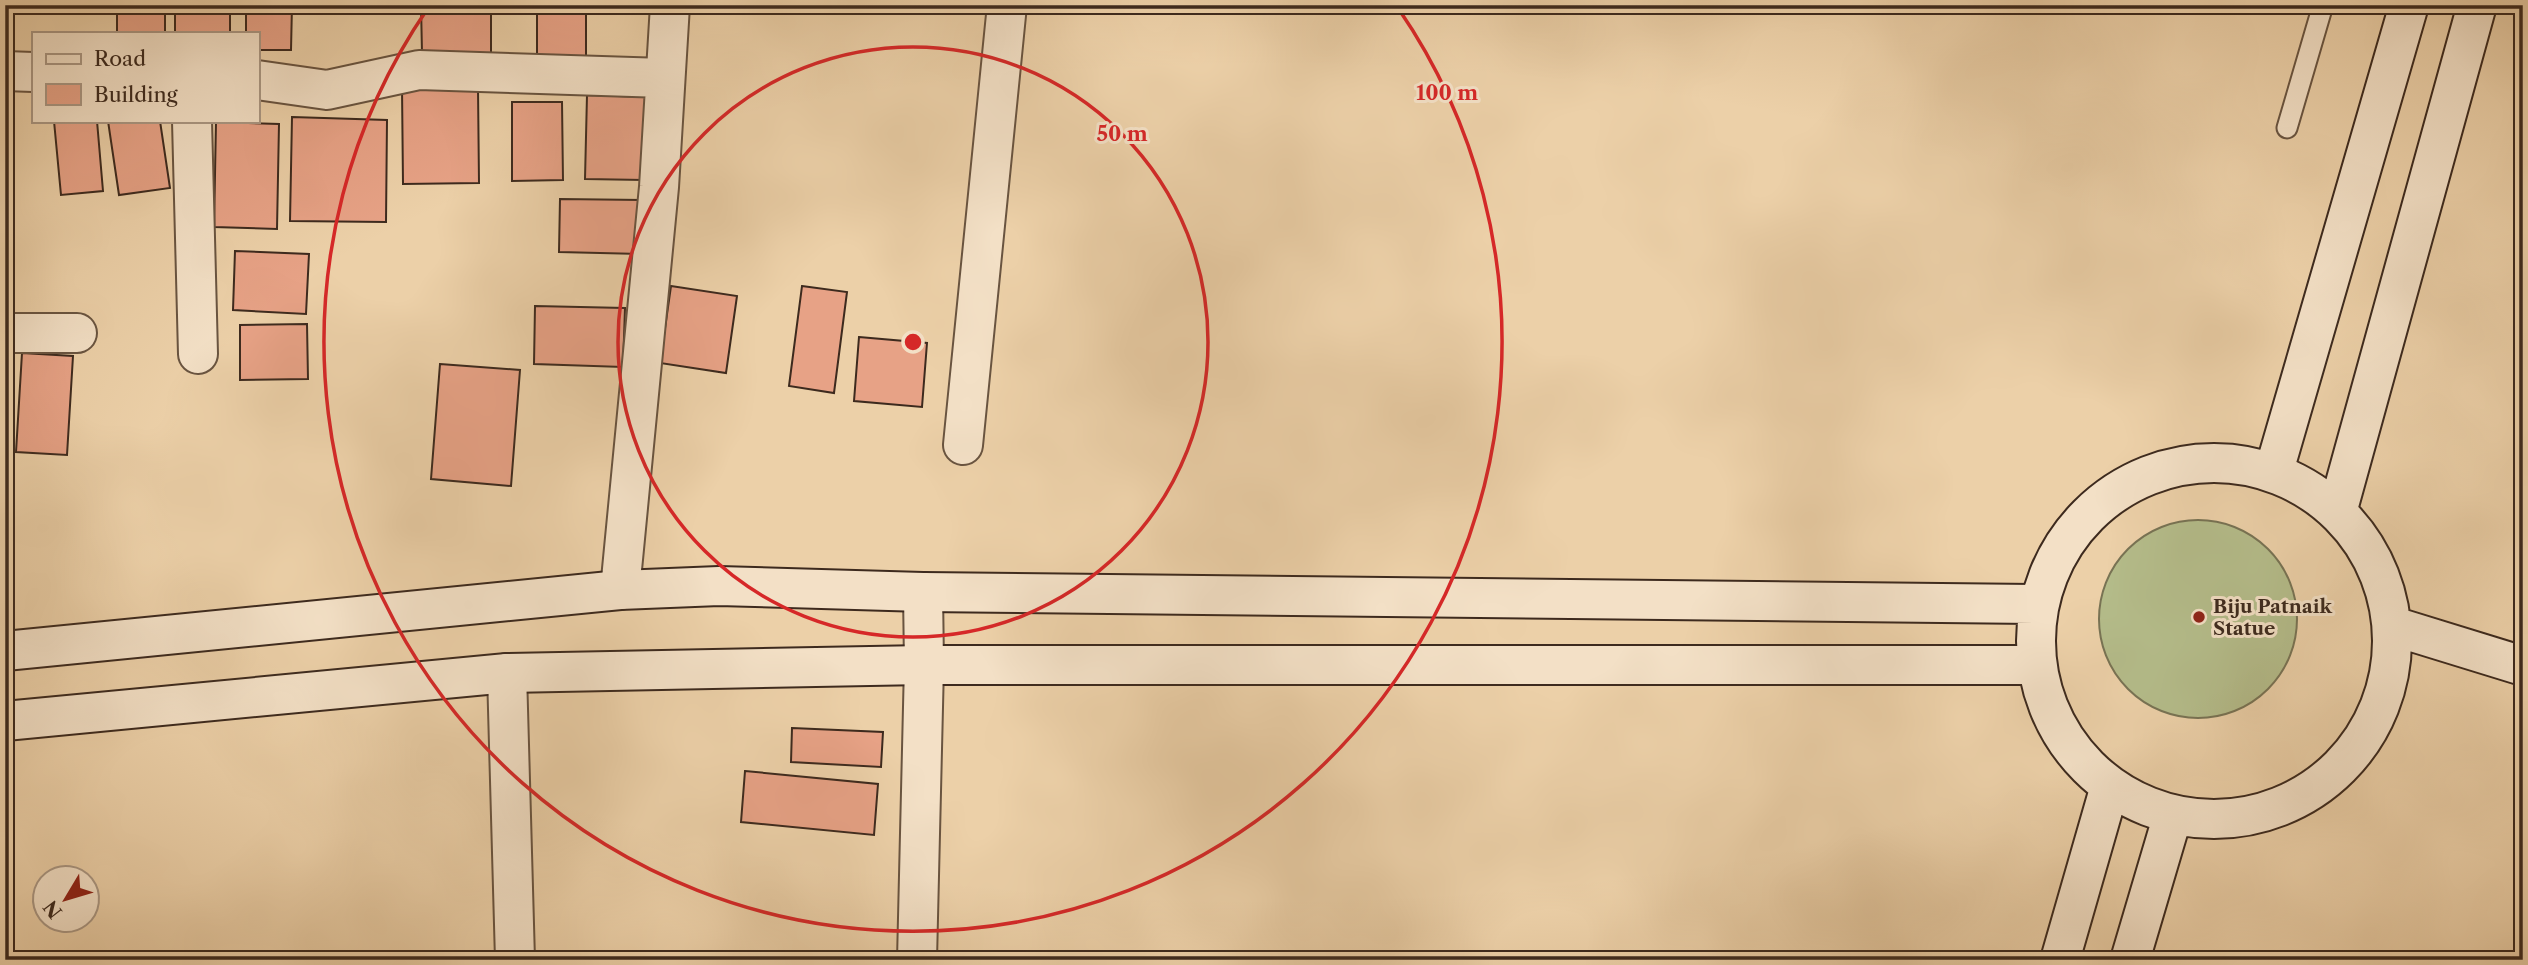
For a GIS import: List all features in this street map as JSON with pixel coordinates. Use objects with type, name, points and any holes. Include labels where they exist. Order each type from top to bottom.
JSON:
[{"type":"street","points":[[620,590],[659,187],[670,5]]},
{"type":"street","points":[[963,444],[1007,5]]},
{"type":"street","points":[[2274,471],[2409,5]]},
{"type":"street","points":[[2338,509],[2476,5]]},
{"type":"street","points":[[259,80],[327,90],[419,70],[664,78]]},
{"type":"street","points":[[5,71],[32,72]]},
{"type":"street","points":[[192,122],[198,354]]},
{"type":"street","points":[[5,333],[77,333]]},
{"type":"street","points":[[2213,461],[2274,471],[2338,509],[2360,537],[2382,579],[2393,626],[2388,686],[2363,741],[2323,784],[2270,811],[2210,820],[2172,818],[2110,786],[2075,753],[2050,712],[2036,665],[2038,604],[2060,547],[2100,501],[2153,471],[2213,461]]},
{"type":"street","points":[[5,651],[620,590],[719,586],[923,592],[2038,604]]},
{"type":"street","points":[[917,960],[924,665],[923,592]]},
{"type":"street","points":[[2393,626],[2523,666]]},
{"type":"street","points":[[5,721],[507,673],[924,665],[2036,665]]},
{"type":"street","points":[[507,673],[515,960]]},
{"type":"street","points":[[2060,960],[2110,786]]},
{"type":"street","points":[[2130,960],[2172,818]]},
{"type":"lane","points":[[2287,128],[2323,5]]},
{"type":"green space","points":[[2198,520],[2236,528],[2268,549],[2289,581],[2297,619],[2289,657],[2268,689],[2236,710],[2198,718],[2160,710],[2128,689],[2107,657],[2099,619],[2107,581],[2128,549],[2160,528]]},
{"type":"building","points":[[117,5],[165,5],[165,32],[117,32]]},
{"type":"building","points":[[175,5],[230,5],[230,32],[175,32]]},
{"type":"building","points":[[246,5],[292,5],[291,50],[259,50],[259,32],[246,32]]},
{"type":"building","points":[[421,5],[491,5],[491,54],[422,53]]},
{"type":"building","points":[[537,5],[586,5],[586,69],[537,70]]},
{"type":"building","points":[[402,88],[478,88],[479,183],[403,184]]},
{"type":"building","points":[[587,95],[647,97],[644,180],[585,179]]},
{"type":"building","points":[[512,102],[562,102],[563,180],[512,181]]},
{"type":"building","points":[[292,117],[387,120],[386,222],[290,221]]},
{"type":"building","points":[[54,122],[97,122],[103,191],[61,195]]},
{"type":"building","points":[[108,122],[160,122],[170,188],[119,195]]},
{"type":"building","points":[[216,122],[279,124],[277,229],[214,227]]},
{"type":"building","points":[[560,199],[642,200],[641,254],[559,252]]},
{"type":"building","points":[[235,251],[309,254],[306,314],[233,310]]},
{"type":"building","points":[[671,286],[737,296],[726,373],[660,363]]},
{"type":"building","points":[[802,286],[847,292],[834,393],[789,386]]},
{"type":"building","points":[[535,306],[625,308],[623,367],[534,364]]},
{"type":"building","points":[[307,324],[308,379],[240,380],[240,325]]},
{"type":"building","points":[[859,337],[927,343],[922,407],[854,401]]},
{"type":"building","points":[[5,349],[12,349],[6,452],[5,452]]},
{"type":"building","points":[[22,353],[73,356],[67,455],[16,452]]},
{"type":"building","points":[[440,364],[520,370],[511,486],[431,479]]},
{"type":"building","points":[[792,728],[883,732],[881,767],[791,762]]},
{"type":"building","points":[[745,771],[878,784],[874,835],[741,822]]},
{"type":"place","name":"Biju Patnaik Statue","points":[[2199,617]]}]
